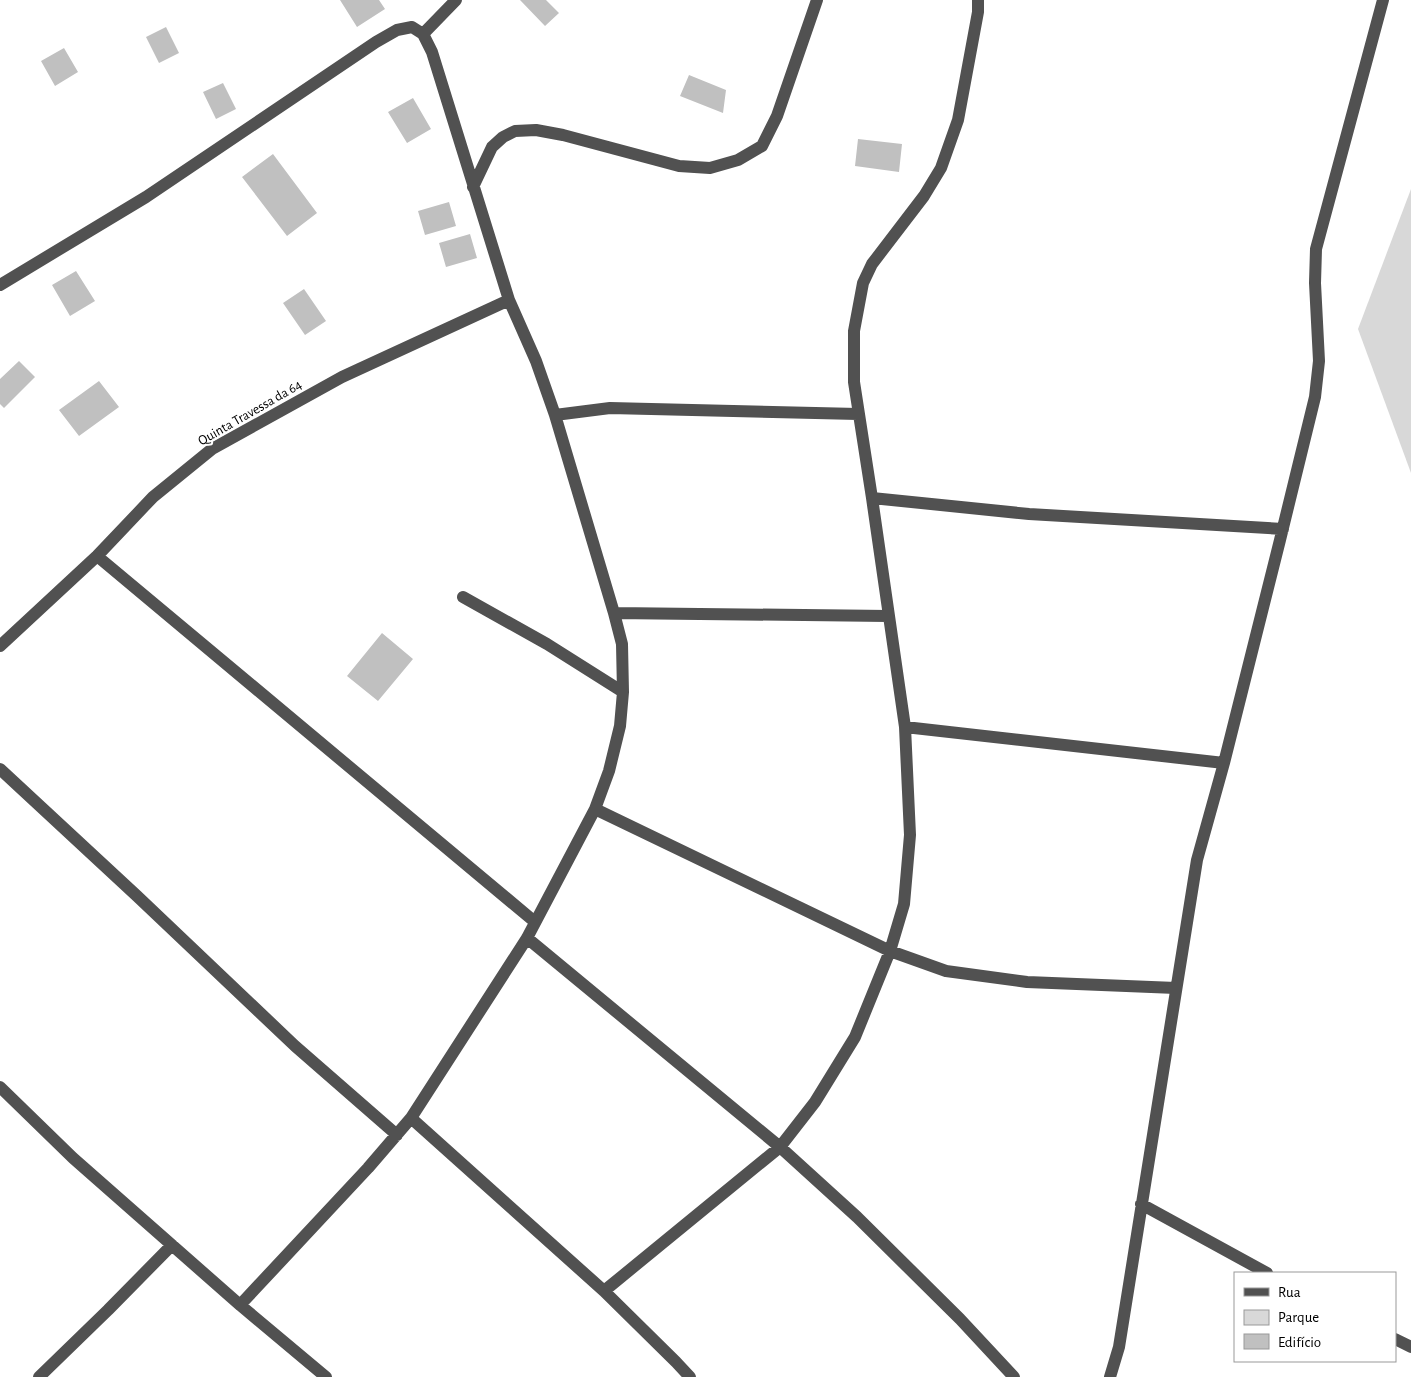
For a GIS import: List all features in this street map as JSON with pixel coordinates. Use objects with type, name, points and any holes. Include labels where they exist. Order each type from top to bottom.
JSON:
[{"type":"street","points":[[423,34],[456,0]]},
{"type":"street","points":[[473,187],[492,147],[503,137],[516,131],[536,130],[563,135],[679,166],[710,168],[738,160],[762,146],[777,116],[817,0]]},
{"type":"street","points":[[604,1291],[780,1147],[815,1102],[854,1038],[890,951],[904,904],[910,836],[905,727],[858,414],[854,382],[854,331],[863,283],[872,264],[924,196],[941,168],[958,120],[978,12],[978,0]]},
{"type":"street","points":[[1110,1377],[1119,1347],[1197,860],[1224,763],[1315,397],[1319,361],[1315,283],[1316,249],[1383,0]]},
{"type":"street","points":[[0,285],[146,198],[376,42],[397,30],[412,27],[423,34],[432,52],[508,300],[536,360],[555,415],[622,644],[623,692],[620,726],[609,771],[595,809],[527,938],[411,1118],[368,1168],[240,1305]]},
{"type":"street","name":"Quinta Travessa da 64","points":[[0,646],[97,556],[152,497],[212,450],[342,377],[508,300]]},
{"type":"street","points":[[555,415],[610,408],[858,414]]},
{"type":"street","points":[[872,498],[1029,514],[1283,529]]},
{"type":"street","points":[[97,556],[535,922]]},
{"type":"street","points":[[463,597],[547,644],[623,692]]},
{"type":"street","points":[[614,613],[888,616]]},
{"type":"street","points":[[905,727],[1224,763]]},
{"type":"street","points":[[0,769],[295,1046],[397,1135]]},
{"type":"street","points":[[595,809],[890,951],[946,971],[1027,982],[1176,988]]},
{"type":"street","points":[[527,938],[780,1147],[857,1217],[960,1319],[1014,1377]]},
{"type":"street","points":[[0,1087],[73,1158],[240,1305],[326,1377]]},
{"type":"street","points":[[411,1118],[604,1291],[690,1377]]},
{"type":"street","points":[[1142,1204],[1265,1272]]},
{"type":"street","points":[[38,1377],[172,1245]]},
{"type":"street","points":[[1396,1340],[1411,1347]]},
{"type":"green space","points":[[1411,189],[1411,473],[1358,329]]},
{"type":"building","points":[[340,0],[379,0],[385,9],[357,27]]},
{"type":"building","points":[[520,0],[546,0],[559,13],[545,26]]},
{"type":"building","points":[[166,27],[179,53],[159,63],[146,37]]},
{"type":"building","points":[[64,48],[78,72],[55,86],[41,61]]},
{"type":"building","points":[[689,75],[726,90],[723,113],[680,96]]},
{"type":"building","points":[[223,83],[236,109],[216,119],[203,92]]},
{"type":"building","points":[[413,98],[431,129],[407,143],[388,112]]},
{"type":"building","points":[[858,139],[902,144],[899,172],[855,166]]},
{"type":"building","points":[[273,154],[317,213],[287,236],[242,177]]},
{"type":"building","points":[[449,202],[456,226],[425,235],[418,211]]},
{"type":"building","points":[[470,234],[477,258],[446,267],[439,243]]},
{"type":"building","points":[[76,271],[95,301],[70,316],[52,285]]},
{"type":"building","points":[[304,289],[326,321],[305,335],[283,303]]},
{"type":"building","points":[[19,361],[35,377],[4,408],[0,404],[0,379]]},
{"type":"building","points":[[99,381],[119,407],[79,436],[59,410]]},
{"type":"building","points":[[382,633],[413,659],[378,701],[347,676]]}]
